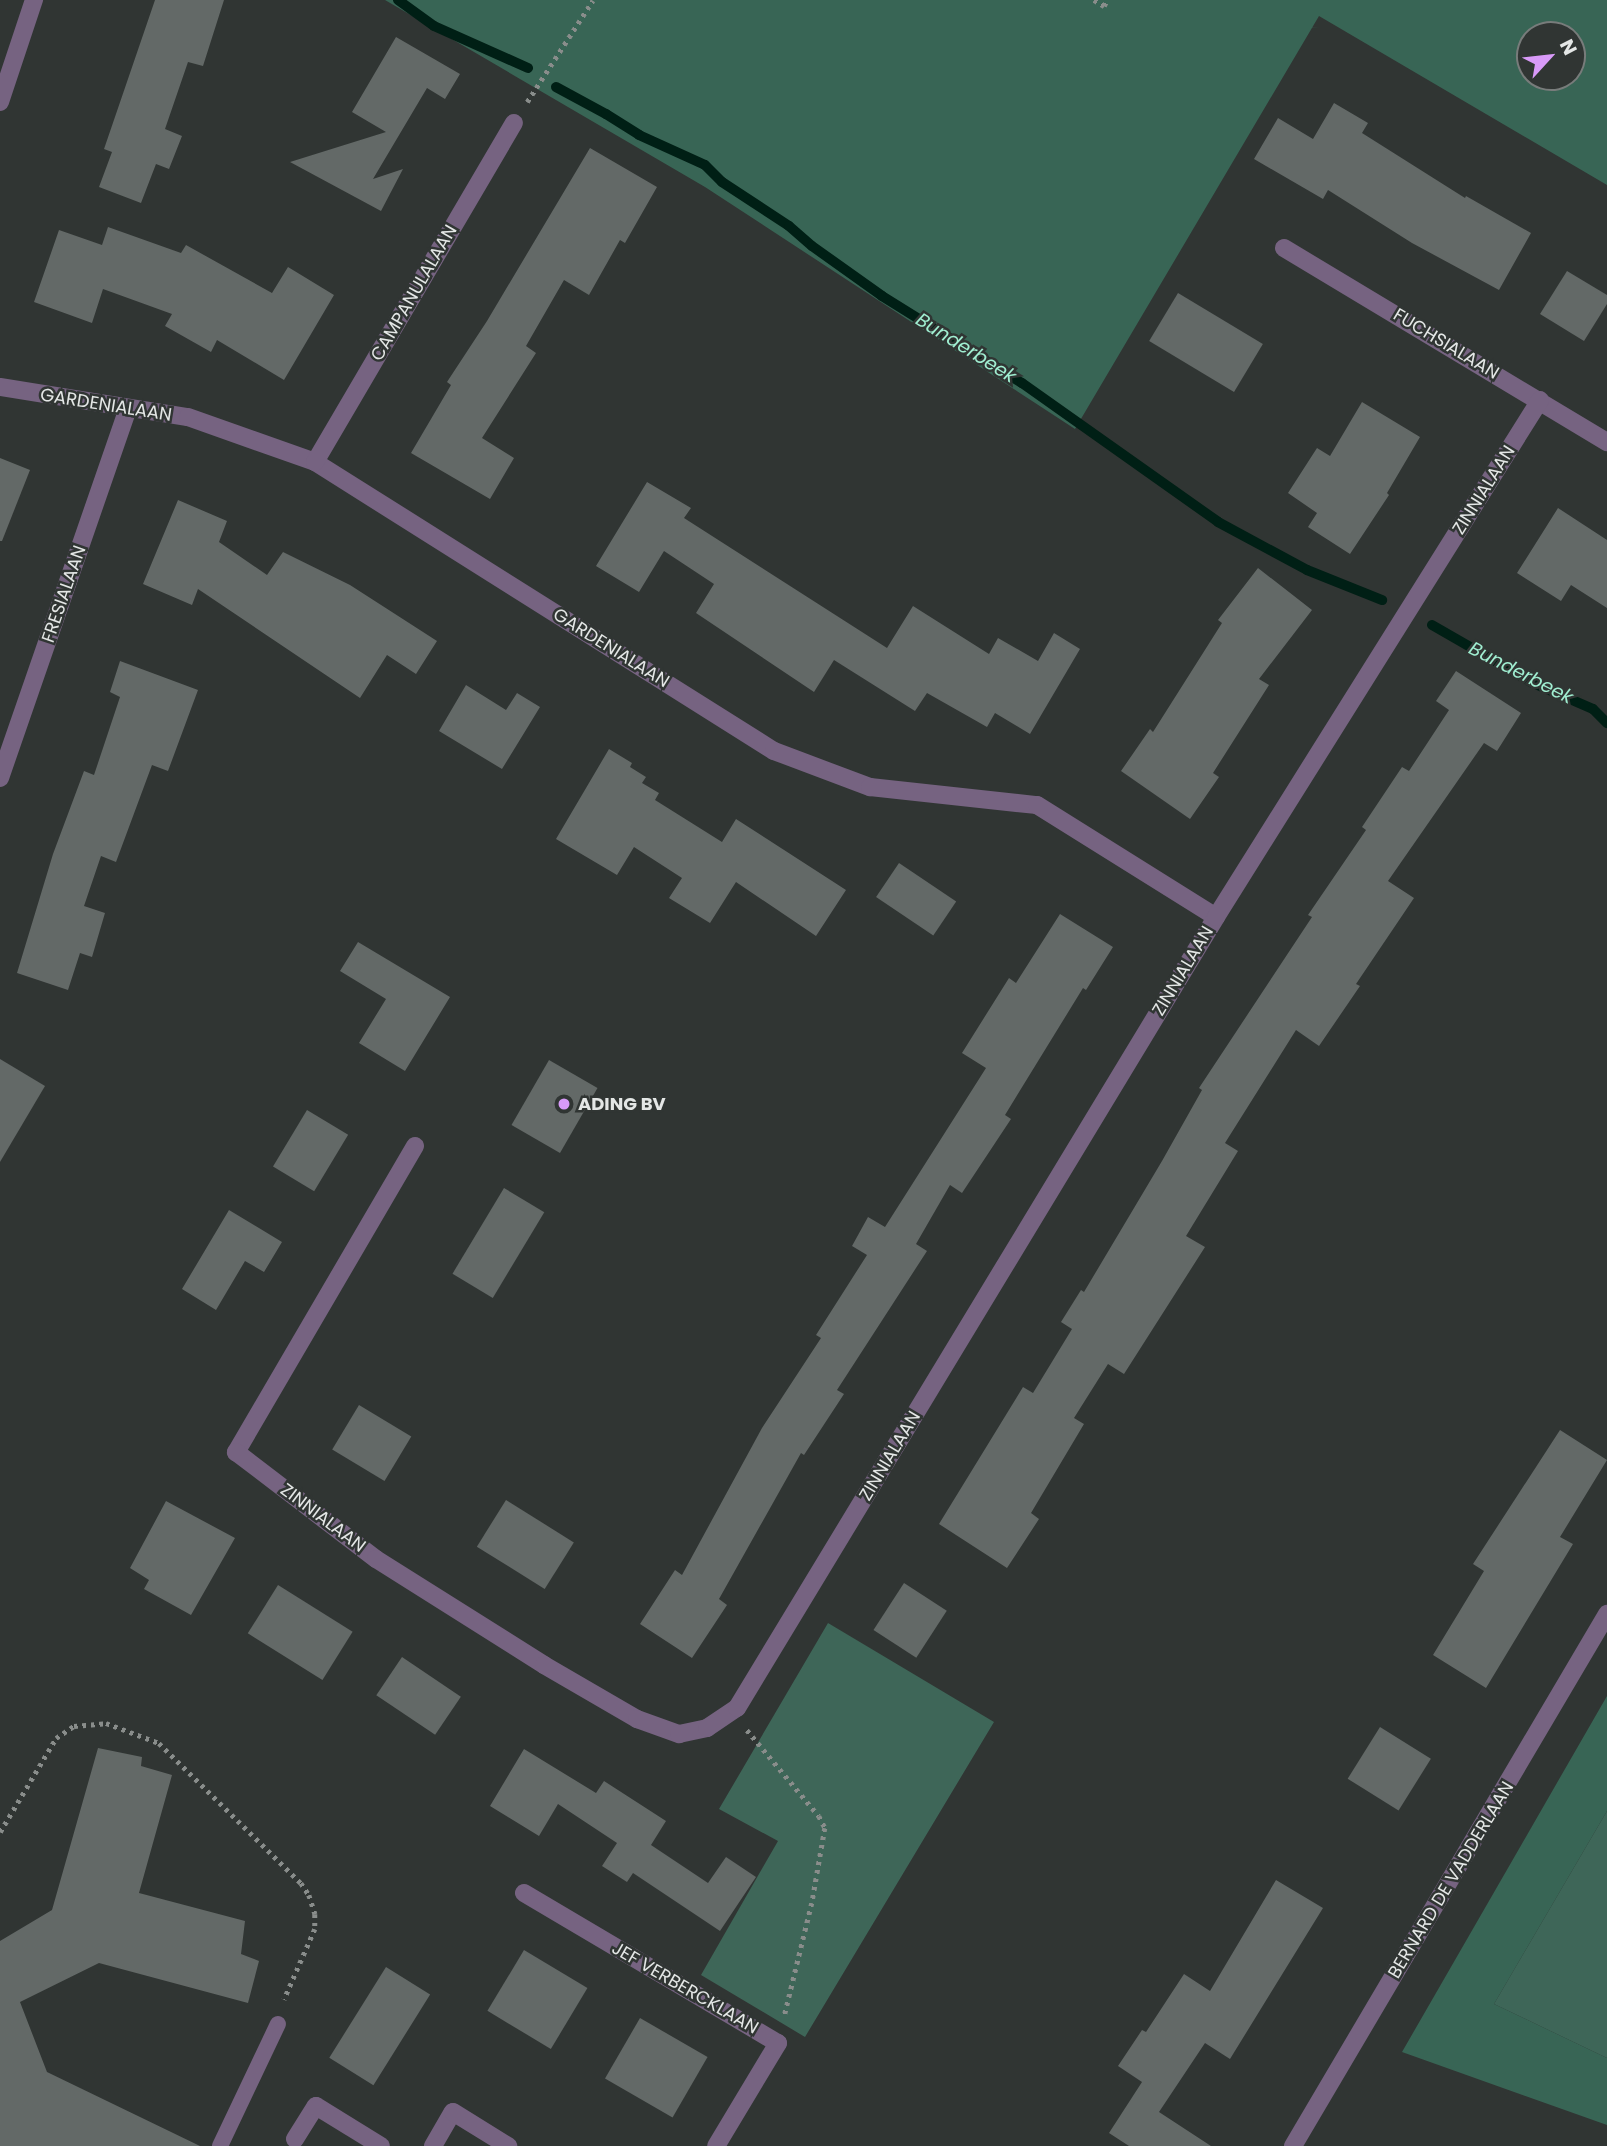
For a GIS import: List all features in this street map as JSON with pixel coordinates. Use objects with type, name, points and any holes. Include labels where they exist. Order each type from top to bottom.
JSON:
[{"type":"street","points":[[0,102],[34,0]]},
{"type":"street","name":"CAMPANULALAAN","points":[[315,462],[514,123]]},
{"type":"street","name":"FUCHSIALAAN","points":[[1284,248],[1607,442]]},
{"type":"street","name":"GARDENIALAAN","points":[[0,387],[128,410],[188,417],[315,462],[774,751],[870,787],[1037,805],[1216,918]]},
{"type":"street","name":"ZINNIALAAN","points":[[415,1146],[236,1452],[376,1559],[637,1719],[679,1734],[707,1728],[737,1709],[1216,918],[1541,400]]},
{"type":"street","name":"FRESIALAAN","points":[[0,778],[128,410]]},
{"type":"street","name":"BERNARD DE VADDERLAAN","points":[[1293,2146],[1607,1614]]},
{"type":"street","name":"JEF VERBERCKLAAN","points":[[524,1894],[778,2043],[716,2146]]},
{"type":"street","points":[[295,2139],[316,2106],[381,2146]]},
{"type":"street","points":[[433,2146],[453,2112],[508,2146]]},
{"type":"lane","points":[[219,2146],[278,2024]]},
{"type":"path","points":[[514,123],[593,0]]},
{"type":"path","points":[[1094,0],[1104,6],[1107,0]]},
{"type":"path","points":[[737,1709],[738,1718],[819,1816],[825,1828],[813,1903],[778,2043]]},
{"type":"path","points":[[0,1832],[56,1738],[74,1726],[106,1723],[159,1743],[301,1883],[309,1895],[315,1914],[315,1929],[277,2015],[278,2024]]},
{"type":"green space","points":[[385,0],[1607,0],[1607,185],[1319,16],[1075,429],[705,187]]},
{"type":"green space","points":[[828,1623],[994,1722],[805,2037],[701,1975],[778,1841],[719,1809]]},
{"type":"green space","points":[[1607,1696],[1607,1811],[1494,2004],[1607,2058],[1607,2125],[1402,2052]]},
{"type":"green space","points":[[1607,1811],[1607,2058],[1494,2004]]},
{"type":"building","points":[[155,0],[224,0],[203,66],[188,62],[165,129],[182,136],[169,169],[156,164],[141,203],[99,187],[112,152],[104,149]]},
{"type":"building","points":[[396,37],[460,74],[445,99],[427,88],[373,179],[403,169],[381,211],[290,162],[386,132],[352,112]]},
{"type":"building","points":[[1334,103],[1368,123],[1362,133],[1465,198],[1466,196],[1531,233],[1499,290],[1412,243],[1328,190],[1323,199],[1254,159],[1278,118],[1313,139]]},
{"type":"building","points":[[590,148],[657,187],[625,243],[620,240],[589,295],[564,280],[526,346],[536,353],[482,438],[514,458],[490,499],[411,453],[451,385],[447,382],[487,321]]},
{"type":"building","points":[[108,227],[181,253],[186,245],[272,293],[288,267],[334,295],[284,380],[217,340],[211,352],[165,326],[172,314],[103,289],[92,323],[34,302],[59,230],[102,245]]},
{"type":"building","points":[[1567,271],[1607,295],[1607,304],[1584,341],[1540,314]]},
{"type":"building","points":[[1178,293],[1263,344],[1234,392],[1149,341]]},
{"type":"building","points":[[1362,402],[1420,437],[1387,493],[1389,495],[1350,554],[1308,527],[1317,513],[1288,493],[1317,448],[1330,456]]},
{"type":"building","points":[[0,458],[30,470],[2,541],[0,541]]},
{"type":"building","points":[[647,482],[691,508],[684,518],[887,648],[913,606],[989,654],[998,638],[1038,661],[1054,633],[1080,649],[1030,734],[995,713],[987,727],[927,693],[915,711],[834,660],[814,692],[696,613],[714,584],[664,551],[639,592],[596,566]]},
{"type":"building","points":[[178,500],[227,521],[219,542],[267,575],[283,552],[350,585],[437,641],[416,674],[387,655],[360,698],[198,589],[192,605],[143,584]]},
{"type":"building","points":[[1558,508],[1607,540],[1607,608],[1571,585],[1561,601],[1517,573]]},
{"type":"building","points":[[1258,568],[1312,610],[1259,679],[1269,685],[1213,773],[1219,777],[1190,819],[1121,771],[1150,729],[1153,732],[1222,623],[1218,620]]},
{"type":"building","points":[[120,661],[198,690],[168,771],[152,765],[116,862],[101,856],[84,906],[105,913],[92,957],[80,953],[68,990],[17,973],[53,854],[84,771],[94,775],[120,697],[110,692]]},
{"type":"building","points":[[1456,671],[1521,713],[1497,751],[1484,743],[1388,881],[1414,898],[1356,984],[1360,986],[1319,1046],[1296,1030],[1225,1143],[1238,1151],[1186,1236],[1205,1247],[1124,1374],[1108,1364],[1074,1418],[1084,1424],[1031,1513],[1039,1519],[1007,1568],[939,1524],[1023,1387],[1033,1393],[1072,1329],[1061,1322],[1081,1290],[1084,1292],[1162,1161],[1202,1090],[1199,1088],[1312,917],[1308,915],[1366,830],[1362,827],[1402,767],[1409,771],[1449,710],[1436,701]]},
{"type":"building","points":[[466,685],[506,710],[517,693],[540,707],[502,769],[439,731]]},
{"type":"building","points":[[609,749],[632,763],[630,767],[646,777],[642,783],[659,793],[655,800],[722,842],[736,819],[846,890],[816,936],[736,882],[710,923],[669,898],[682,878],[634,847],[617,875],[556,839]]},
{"type":"building","points":[[899,863],[956,902],[933,936],[876,897]]},
{"type":"building","points":[[1060,914],[1113,947],[1086,990],[1083,988],[1005,1115],[1011,1119],[962,1193],[950,1185],[916,1244],[927,1251],[837,1390],[844,1394],[804,1455],[801,1453],[719,1599],[727,1605],[692,1658],[640,1624],[675,1570],[682,1575],[762,1428],[821,1338],[816,1335],[867,1255],[852,1246],[868,1217],[885,1227],[986,1068],[962,1053],[1009,978],[1016,983]]},
{"type":"building","points":[[358,942],[450,997],[405,1071],[359,1043],[386,999],[340,971]]},
{"type":"building","points":[[0,1059],[45,1086],[0,1162]]},
{"type":"building","points":[[549,1060],[597,1088],[560,1153],[511,1125]]},
{"type":"building","points":[[307,1110],[348,1135],[314,1191],[273,1167]]},
{"type":"building","points":[[504,1188],[544,1212],[493,1298],[452,1274]]},
{"type":"building","points":[[229,1210],[282,1242],[264,1272],[245,1261],[216,1310],[182,1289]]},
{"type":"building","points":[[359,1405],[411,1436],[385,1481],[332,1450]]},
{"type":"building","points":[[1560,1430],[1607,1460],[1560,1537],[1573,1544],[1486,1688],[1433,1655],[1484,1571],[1473,1564]]},
{"type":"building","points":[[506,1500],[574,1542],[545,1589],[477,1547]]},
{"type":"building","points":[[166,1501],[235,1538],[191,1615],[144,1589],[149,1580],[130,1568]]},
{"type":"building","points":[[904,1583],[947,1611],[916,1658],[874,1630]]},
{"type":"building","points":[[278,1585],[353,1632],[322,1680],[248,1633]]},
{"type":"building","points":[[402,1657],[461,1697],[435,1735],[376,1695]]},
{"type":"building","points":[[1380,1727],[1431,1759],[1399,1811],[1348,1779]]},
{"type":"building","points":[[98,1748],[142,1757],[141,1766],[172,1775],[139,1893],[245,1921],[241,1954],[259,1961],[248,2003],[99,1963],[20,2002],[47,2072],[200,2146],[0,2146],[0,1941],[52,1910]]},
{"type":"building","points":[[524,1749],[596,1793],[604,1781],[666,1821],[651,1845],[708,1883],[726,1857],[756,1877],[720,1931],[633,1873],[627,1882],[602,1866],[617,1843],[558,1804],[539,1836],[490,1806]]},
{"type":"building","points":[[1276,1880],[1323,1908],[1230,2059],[1205,2043],[1159,2112],[1211,2146],[1129,2146],[1109,2133],[1142,2082],[1118,2066],[1142,2030],[1146,2032],[1184,1974],[1210,1991]]},
{"type":"building","points":[[524,1950],[587,1988],[551,2049],[487,2011]]},
{"type":"building","points":[[386,1967],[430,1995],[373,2085],[329,2058]]},
{"type":"building","points":[[640,2018],[708,2057],[673,2118],[605,2079]]},
{"type":"waterway","name":"Bunderbeek","points":[[398,0],[434,26],[528,68]]},
{"type":"waterway","name":"Bunderbeek","points":[[556,87],[639,135],[705,165],[722,182],[789,226],[812,246],[882,296],[1022,383],[1218,522],[1307,570],[1382,600]]},
{"type":"waterway","name":"Bunderbeek","points":[[1432,625],[1533,683],[1593,709],[1607,723]]},
{"type":"place","name":"ADING BV","points":[[564,1104]]}]
